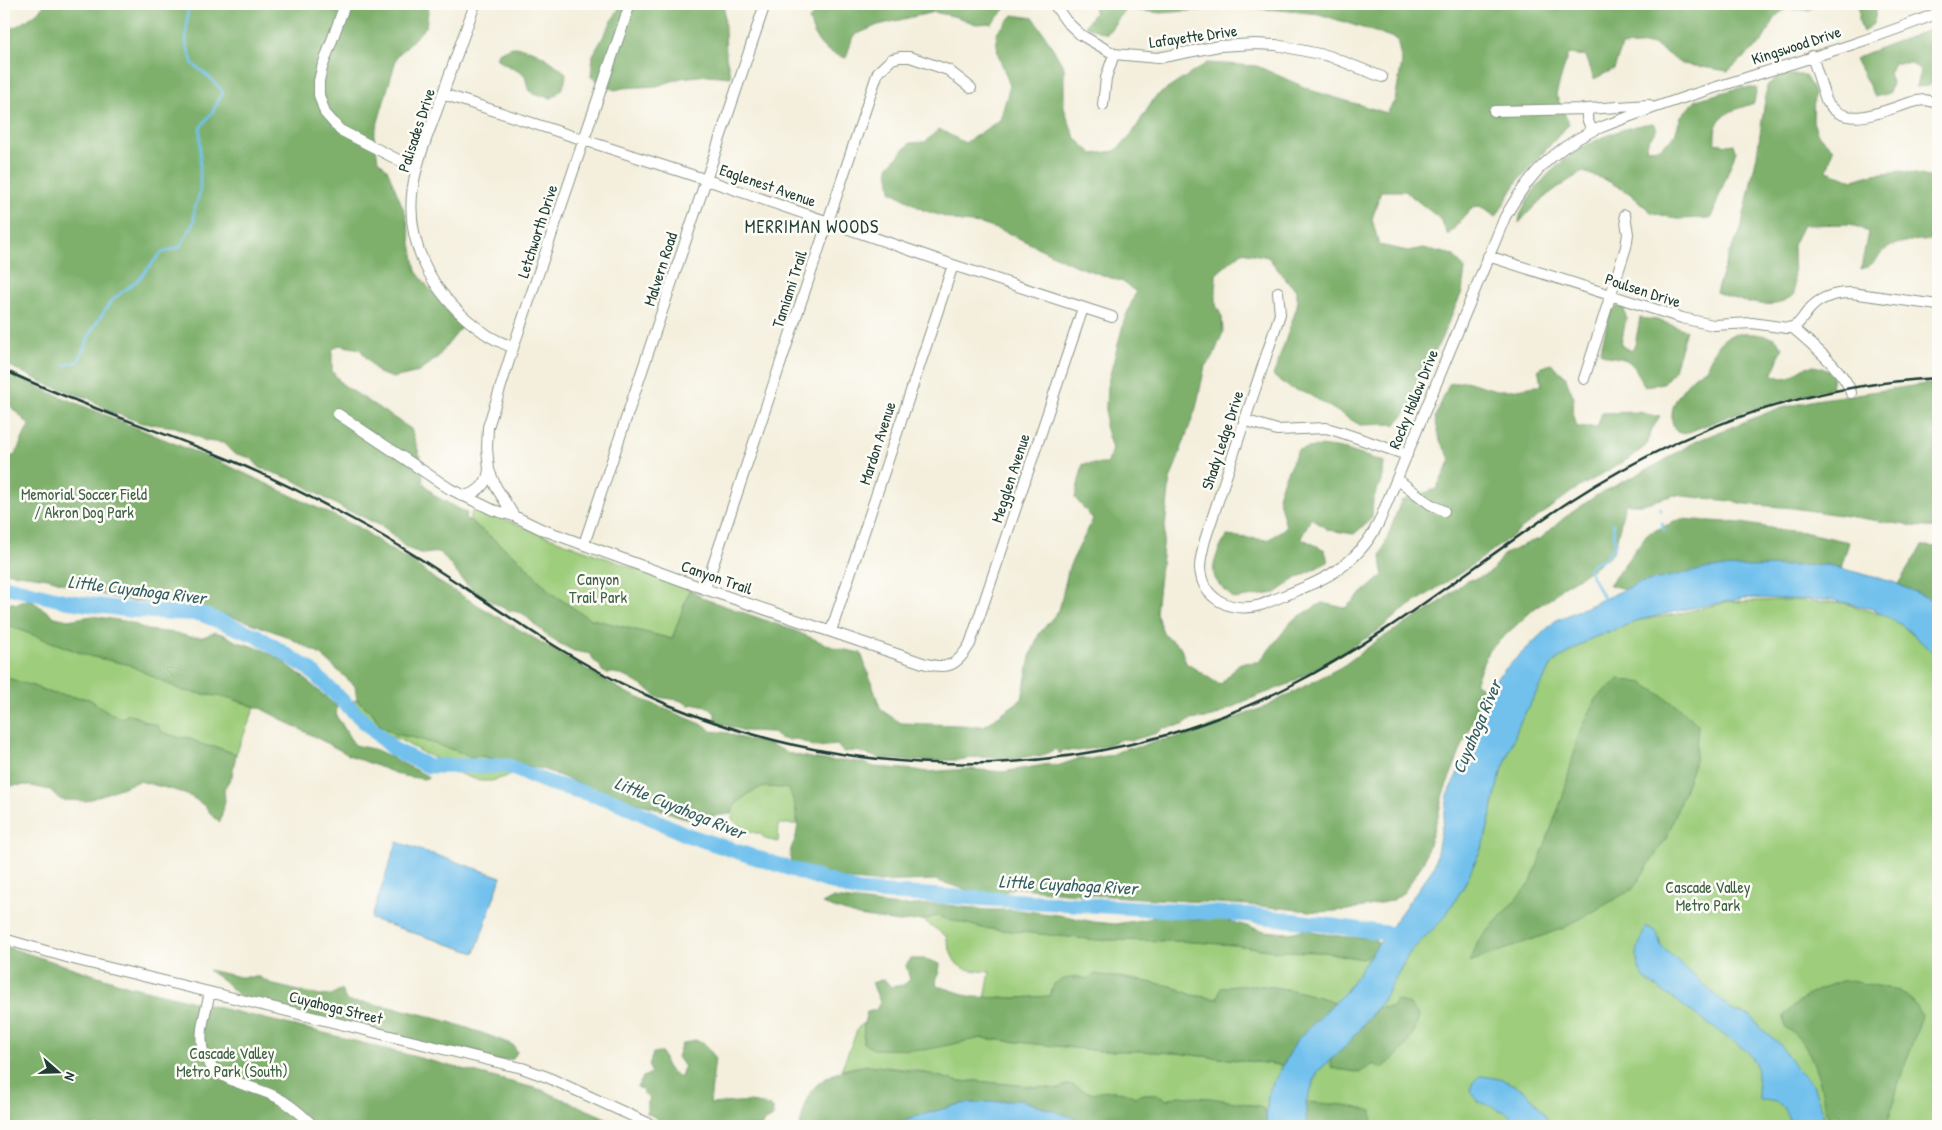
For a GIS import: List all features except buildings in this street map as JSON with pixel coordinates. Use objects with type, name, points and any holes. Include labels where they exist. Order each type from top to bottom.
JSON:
[{"type":"street","points":[[345,4],[319,80],[319,95],[325,113],[340,130],[416,169]]},
{"type":"street","name":"Palisades Drive","points":[[475,4],[416,169],[412,200],[412,222],[416,245],[428,273],[445,297],[487,335],[513,348]]},
{"type":"street","name":"Letchworth Drive","points":[[462,496],[469,495],[480,489],[487,480],[489,470],[488,427],[630,4]]},
{"type":"street","name":"Malvern Road","points":[[584,544],[765,4]]},
{"type":"street","name":"Lafayette Drive","points":[[1054,4],[1081,36],[1114,54],[1158,58],[1219,46],[1276,45],[1303,49],[1328,56],[1382,77]]},
{"type":"street","name":"Kingswood Drive","points":[[1592,130],[1663,104],[1938,13]]},
{"type":"street","points":[[1103,105],[1106,78],[1114,54]]},
{"type":"street","points":[[1812,56],[1826,100],[1830,106],[1845,115],[1866,116],[1917,101],[1925,100],[1938,103]]},
{"type":"street","name":"Tamiami Trail","points":[[705,589],[878,72],[892,59],[900,57],[910,58],[948,70],[971,88]]},
{"type":"street","name":"Eaglenest Avenue","points":[[443,94],[706,180],[953,265],[1112,317]]},
{"type":"street","name":"Kingswood Drive","points":[[1494,111],[1587,109],[1663,104]]},
{"type":"street","points":[[1587,109],[1587,118],[1592,130]]},
{"type":"street","name":"Rocky Hollow Drive","points":[[1212,596],[1232,607],[1253,607],[1338,570],[1356,556],[1373,534],[1505,217],[1532,175],[1550,157],[1569,143],[1592,130]]},
{"type":"street","points":[[1584,379],[1626,247],[1628,234],[1625,215]]},
{"type":"street","name":"Poulsen Drive","points":[[1488,256],[1698,322],[1793,328]]},
{"type":"street","name":"Mardon Avenue","points":[[831,631],[953,265]]},
{"type":"street","name":"Shady Ledge Drive","points":[[1212,596],[1202,576],[1201,557],[1204,540],[1280,314],[1278,292]]},
{"type":"street","points":[[1851,393],[1850,388],[1818,350],[1793,328],[1815,304],[1839,293],[1850,293],[1938,305]]},
{"type":"street","name":"Megglen Avenue","points":[[963,656],[970,644],[1083,308]]},
{"type":"street","name":"Canyon Trail","points":[[338,414],[462,496],[493,510],[514,516],[541,529],[705,589],[936,667],[950,665],[959,661],[963,656]]},
{"type":"street","points":[[1244,420],[1277,430],[1326,428],[1406,455]]},
{"type":"street","name":"Letchworth Drive","points":[[489,470],[496,487],[514,516]]},
{"type":"street","points":[[1397,479],[1430,504],[1444,511]]},
{"type":"street","name":"Cuyahoga Street","points":[[4,939],[77,960],[522,1068],[654,1126]]},
{"type":"street","points":[[210,993],[202,1038],[207,1060],[222,1075],[266,1092],[289,1104],[314,1126]]},
{"type":"green space","points":[[45,4],[429,4],[426,27],[397,56],[374,136],[378,160],[387,169],[406,215],[416,271],[428,287],[464,324],[437,358],[419,372],[393,378],[378,373],[360,349],[339,345],[332,350],[332,371],[342,384],[411,429],[422,462],[423,482],[435,496],[467,513],[465,519],[469,520],[521,561],[551,593],[588,618],[672,639],[690,589],[702,598],[793,630],[835,648],[861,653],[881,710],[901,723],[984,726],[1022,699],[1030,657],[1039,634],[1059,610],[1069,567],[1093,519],[1075,498],[1083,464],[1107,464],[1112,449],[1105,426],[1107,386],[1124,321],[1136,292],[1123,282],[1076,266],[1006,232],[981,224],[961,222],[923,210],[891,191],[888,167],[910,143],[925,142],[939,129],[965,143],[1000,120],[1010,86],[998,54],[996,34],[1013,15],[1034,18],[1051,45],[1064,68],[1064,108],[1075,138],[1093,154],[1115,151],[1130,137],[1155,97],[1207,63],[1257,66],[1313,91],[1387,113],[1395,100],[1402,63],[1397,39],[1319,14],[1240,7],[1161,13],[1126,9],[1107,34],[1085,26],[1095,12],[1094,4],[1817,4],[1809,10],[1789,7],[1777,15],[1761,43],[1728,71],[1682,64],[1653,44],[1622,46],[1614,69],[1594,79],[1586,56],[1568,54],[1556,95],[1569,124],[1517,182],[1496,217],[1480,206],[1473,207],[1448,235],[1440,219],[1405,191],[1381,191],[1372,219],[1379,245],[1408,251],[1423,248],[1453,255],[1465,269],[1462,292],[1411,406],[1396,424],[1360,425],[1308,394],[1290,388],[1273,376],[1297,307],[1297,291],[1268,257],[1242,252],[1216,274],[1216,305],[1222,317],[1223,332],[1213,357],[1205,366],[1196,408],[1170,480],[1156,613],[1164,635],[1180,646],[1186,663],[1220,685],[1240,663],[1259,662],[1293,620],[1322,603],[1345,608],[1383,575],[1381,555],[1401,501],[1436,489],[1451,460],[1440,441],[1435,418],[1449,384],[1466,381],[1496,390],[1511,390],[1542,385],[1538,369],[1551,364],[1565,376],[1574,398],[1572,409],[1577,427],[1597,427],[1602,413],[1639,412],[1660,417],[1652,429],[1647,445],[1633,456],[1573,491],[1474,564],[1399,613],[1378,631],[1289,684],[1245,701],[1213,717],[1190,720],[1184,725],[1163,728],[1157,733],[1133,740],[1122,739],[1105,746],[1079,751],[1063,750],[1060,754],[1055,749],[1040,757],[1031,756],[1014,759],[980,757],[958,760],[914,761],[882,759],[856,751],[843,752],[837,745],[816,747],[796,739],[787,740],[779,738],[772,732],[745,731],[718,723],[715,713],[706,706],[689,705],[679,700],[657,697],[629,678],[602,671],[600,666],[593,660],[591,654],[574,651],[551,639],[522,613],[507,610],[480,595],[465,583],[440,552],[423,554],[406,548],[385,528],[353,512],[347,511],[294,480],[260,468],[251,458],[233,453],[223,443],[206,441],[176,427],[142,423],[112,412],[88,398],[48,385],[4,363],[4,33],[32,17]]},
{"type":"green space","points":[[620,4],[724,4],[726,57],[731,77],[707,75],[681,78],[657,86],[615,90],[591,77],[593,55]]},
{"type":"green space","points":[[827,4],[1007,4],[1007,7],[992,23],[976,24],[957,17],[934,12],[878,25],[853,36],[846,58],[826,49],[814,34],[809,19]]},
{"type":"green space","points":[[1858,4],[1877,4],[1874,23],[1863,32],[1860,24]]},
{"type":"green space","points":[[1938,26],[1938,78],[1929,86],[1916,87],[1920,71],[1911,63],[1894,63],[1889,73],[1892,82],[1889,93],[1875,97],[1855,59]]},
{"type":"green space","points":[[512,47],[534,52],[566,73],[564,84],[558,93],[552,98],[532,93],[528,87],[525,75],[496,58],[498,53]]},
{"type":"green space","points":[[1779,75],[1805,75],[1814,92],[1813,121],[1817,133],[1833,149],[1827,171],[1853,180],[1874,174],[1902,171],[1938,179],[1938,241],[1912,241],[1898,244],[1884,251],[1871,265],[1861,269],[1868,232],[1851,224],[1803,225],[1793,245],[1794,295],[1780,303],[1757,304],[1716,292],[1729,253],[1740,233],[1757,155],[1767,86]]},
{"type":"green space","points":[[1739,88],[1757,88],[1754,103],[1725,115],[1717,125],[1715,143],[1734,144],[1736,151],[1711,218],[1676,219],[1651,212],[1629,193],[1606,180],[1583,172],[1549,194],[1519,223],[1520,215],[1525,205],[1542,181],[1555,168],[1584,147],[1618,131],[1653,123],[1657,129],[1648,141],[1646,149],[1660,148],[1675,135],[1681,116],[1696,100]]},
{"type":"green space","points":[[1618,306],[1624,307],[1626,318],[1621,345],[1632,351],[1635,345],[1640,318],[1657,320],[1686,330],[1673,373],[1663,383],[1644,386],[1629,362],[1600,352],[1610,313]]},
{"type":"green space","points":[[1756,334],[1775,338],[1783,347],[1772,374],[1784,378],[1809,366],[1817,367],[1833,375],[1831,388],[1729,416],[1684,434],[1677,432],[1673,426],[1672,419],[1675,401],[1684,387],[1695,376],[1706,369],[1718,344],[1732,335]]},
{"type":"green space","name":"Memorial Soccer Field / Akron Dog Park","points":[[4,369],[47,391],[229,466],[360,528],[391,550],[413,562],[437,581],[627,693],[706,726],[711,731],[728,733],[810,758],[851,761],[874,767],[926,772],[969,769],[1003,772],[1049,764],[1057,766],[1081,758],[1089,759],[1111,755],[1127,748],[1139,747],[1155,741],[1187,736],[1265,707],[1343,666],[1378,640],[1433,608],[1467,580],[1476,579],[1491,572],[1503,555],[1540,539],[1564,518],[1597,495],[1660,463],[1694,442],[1774,410],[1815,400],[1926,384],[1938,384],[1938,528],[1793,508],[1674,495],[1643,504],[1625,504],[1612,554],[1592,569],[1562,587],[1553,597],[1535,608],[1488,651],[1475,683],[1485,690],[1443,794],[1423,863],[1404,892],[1393,900],[1348,910],[1320,912],[1248,905],[1065,893],[1015,887],[1003,893],[983,895],[935,880],[873,882],[843,879],[813,874],[791,864],[790,853],[796,836],[798,820],[789,789],[760,788],[739,801],[731,814],[688,819],[653,807],[616,798],[545,770],[481,756],[469,757],[457,751],[419,739],[395,734],[380,725],[372,712],[357,700],[355,686],[321,655],[288,637],[249,622],[183,603],[130,601],[99,594],[48,578],[4,572],[4,460],[15,455],[29,425],[4,400]]},
{"type":"green space","points":[[1320,446],[1343,449],[1384,462],[1383,477],[1373,499],[1372,518],[1354,534],[1328,530],[1311,518],[1301,538],[1325,550],[1328,562],[1297,578],[1276,593],[1234,599],[1215,578],[1215,561],[1221,545],[1227,536],[1268,540],[1286,527],[1278,496],[1284,479],[1298,450]]},
{"type":"green space","name":"Canyon Trail Park","points":[[474,507],[690,589],[672,639],[588,618],[551,593],[521,561],[469,520]]},
{"type":"green space","points":[[1681,519],[1741,523],[1803,532],[1849,542],[1841,568],[1828,565],[1639,583],[1625,589],[1609,585],[1647,534]]},
{"type":"green space","name":"Cascade Valley Metro Park","points":[[1922,546],[1938,547],[1938,1126],[1306,1126],[1306,1102],[1318,1071],[1346,1046],[1383,1000],[1410,952],[1444,918],[1464,886],[1485,840],[1499,779],[1520,722],[1553,663],[1590,639],[1640,620],[1678,614],[1727,602],[1785,600],[1844,603],[1880,614]]},
{"type":"green space","points":[[1922,546],[1938,547],[1938,603],[1898,584]]},
{"type":"green space","points":[[29,599],[55,617],[68,620],[92,616],[130,622],[147,630],[176,633],[190,637],[203,637],[215,632],[235,641],[261,649],[281,660],[302,676],[337,707],[336,716],[355,745],[377,750],[429,777],[424,779],[403,776],[351,756],[260,708],[230,698],[183,691],[127,664],[89,656],[4,624],[4,601],[17,604]]},
{"type":"green space","points":[[4,624],[89,656],[127,664],[183,691],[230,698],[255,707],[236,754],[216,747],[206,746],[186,737],[180,738],[161,732],[157,725],[129,714],[122,718],[110,713],[89,699],[50,693],[4,677]]},
{"type":"green space","points":[[4,677],[50,693],[89,699],[110,713],[122,718],[129,714],[157,725],[161,732],[180,738],[186,737],[206,746],[216,747],[236,754],[232,776],[224,789],[225,801],[220,822],[213,817],[206,807],[192,797],[139,781],[86,801],[61,800],[50,790],[27,785],[4,786]]},
{"type":"green space","points":[[1619,679],[1643,683],[1676,705],[1698,725],[1695,761],[1668,835],[1633,889],[1564,928],[1470,962],[1478,942],[1531,882],[1563,796],[1578,737],[1596,698]]},
{"type":"green space","points":[[357,700],[372,712],[380,725],[395,734],[419,739],[457,751],[469,757],[481,756],[530,767],[492,781],[481,781],[468,777],[458,773],[445,762],[425,754],[400,740],[382,734],[349,701]]},
{"type":"green space","points":[[767,787],[790,789],[795,805],[797,824],[779,824],[778,842],[765,839],[761,834],[740,827],[732,819],[733,807],[754,789]]},
{"type":"green space","points":[[833,898],[898,906],[937,904],[987,910],[1018,910],[1115,924],[1148,919],[1158,915],[1173,915],[1196,920],[1214,917],[1265,931],[1289,933],[1306,929],[1316,933],[1375,938],[1378,944],[1373,952],[1363,959],[1324,952],[1275,951],[1235,945],[1180,941],[1098,940],[983,928],[936,916],[923,920],[899,922],[858,916],[822,904]]},
{"type":"green space","points":[[936,916],[983,928],[1098,940],[1180,941],[1235,945],[1275,951],[1324,952],[1362,959],[1373,952],[1346,991],[1335,1002],[1293,990],[1264,986],[1221,988],[1217,999],[1192,995],[1171,986],[1120,977],[1087,979],[1075,976],[1051,996],[985,998],[990,972],[970,970],[955,961],[946,936],[923,920]]},
{"type":"green space","name":"Cascade Valley Metro Park (South)","points":[[4,946],[129,986],[332,1035],[542,1090],[624,1126],[4,1126]]},
{"type":"green space","points":[[911,959],[926,959],[940,964],[936,985],[972,997],[1018,998],[1050,996],[1054,984],[1058,982],[1070,978],[1087,979],[1094,974],[1171,986],[1192,995],[1217,999],[1221,988],[1264,986],[1293,990],[1335,1002],[1297,1040],[1283,1065],[1175,1053],[1102,1051],[981,1038],[925,1050],[873,1049],[863,1043],[864,1023],[867,1012],[876,1010],[880,1002],[872,983],[884,979],[891,987],[903,985],[910,980],[906,965]]},
{"type":"green space","points":[[208,970],[240,977],[259,977],[274,985],[320,996],[331,995],[342,990],[347,1001],[384,1006],[441,1019],[513,1045],[517,1052],[513,1059],[497,1061],[244,1000],[223,980]]},
{"type":"green space","points":[[1845,980],[1899,990],[1911,1000],[1922,1016],[1898,1085],[1887,1126],[1830,1126],[1821,1085],[1811,1058],[1805,1046],[1785,1027],[1784,1015],[1799,1002],[1819,989]]},
{"type":"green space","points":[[1396,1000],[1410,1005],[1419,1016],[1414,1032],[1406,1046],[1395,1058],[1381,1069],[1374,1064],[1359,1073],[1332,1068],[1330,1060],[1346,1046],[1378,1007],[1392,1008]]},
{"type":"green space","points":[[864,1023],[863,1043],[953,1043],[981,1038],[1102,1051],[1175,1053],[1283,1065],[1268,1093],[1266,1117],[1264,1109],[1204,1098],[1167,1100],[1159,1095],[1152,1094],[1135,1097],[1122,1093],[1094,1093],[1084,1091],[1072,1085],[1059,1089],[976,1081],[959,1082],[914,1070],[867,1065],[841,1070],[858,1028]]},
{"type":"green space","points":[[694,1040],[703,1042],[715,1057],[710,1104],[757,1103],[773,1108],[773,1117],[764,1122],[762,1126],[670,1126],[647,1113],[647,1104],[650,1099],[644,1094],[642,1089],[637,1087],[643,1077],[651,1073],[649,1066],[653,1053],[662,1053],[668,1068],[681,1077],[684,1067],[677,1057],[682,1044]]},
{"type":"green space","points":[[869,1065],[931,1074],[959,1082],[976,1081],[1059,1089],[1072,1085],[1091,1093],[1115,1091],[1135,1097],[1151,1094],[1159,1095],[1167,1100],[1178,1096],[1211,1098],[1259,1106],[1264,1109],[1266,1126],[1091,1126],[1080,1120],[1021,1100],[960,1104],[900,1121],[894,1126],[800,1126],[807,1100],[811,1091],[817,1085],[842,1071]]},
{"type":"green space","points":[[1306,1102],[1345,1105],[1372,1111],[1372,1126],[1306,1126]]},
{"type":"water","points":[[1828,565],[1893,582],[1937,602],[1938,657],[1903,626],[1873,609],[1833,600],[1745,598],[1640,620],[1590,639],[1553,663],[1520,722],[1499,779],[1485,840],[1464,886],[1444,918],[1410,952],[1383,1000],[1346,1046],[1318,1071],[1306,1102],[1306,1126],[1266,1126],[1268,1093],[1297,1040],[1346,991],[1434,867],[1449,791],[1474,740],[1497,677],[1555,621],[1639,583],[1710,568]]},
{"type":"water","points":[[397,842],[501,877],[475,953],[371,919]]},
{"type":"water","points":[[1646,926],[1657,932],[1661,946],[1733,1011],[1751,1016],[1760,1028],[1779,1043],[1796,1068],[1813,1085],[1826,1121],[1825,1126],[1792,1126],[1782,1106],[1778,1103],[1759,1100],[1756,1063],[1748,1052],[1645,979],[1638,965],[1637,953]]},
{"type":"water","points":[[1480,1076],[1504,1081],[1523,1090],[1538,1105],[1551,1126],[1522,1126],[1505,1112],[1478,1101],[1470,1090],[1473,1082]]},
{"type":"water","points":[[1021,1100],[1080,1120],[1091,1126],[894,1126],[900,1121],[960,1104]]},
{"type":"waterway","points":[[65,366],[78,362],[92,330],[111,301],[139,279],[161,253],[180,247],[194,222],[194,211],[200,192],[200,128],[213,111],[223,92],[193,64],[186,43],[188,4]]},
{"type":"waterway","points":[[1605,601],[1588,569],[1592,564],[1604,559],[1615,545],[1613,523]]},
{"type":"waterway","points":[[1662,523],[1664,530]]},
{"type":"waterway","name":"Little Cuyahoga River","points":[[4,586],[65,601],[129,610],[201,614],[257,636],[308,668],[393,749],[428,766],[508,766],[549,783],[615,801],[687,835],[858,891],[1252,915],[1393,934]]},
{"type":"railway","points":[[4,370],[82,403],[231,460],[319,502],[390,540],[563,651],[635,690],[713,722],[794,745],[878,759],[962,764],[1046,759],[1129,745],[1210,721],[1288,687],[1325,667],[1396,622],[1570,501],[1612,475],[1656,452],[1700,432],[1792,401],[1840,390],[1889,382],[1938,378]]},
{"type":"district","name":"MERRIMAN WOODS","points":[[812,227]]},
{"type":"water label","name":"Cuyahoga River","points":[[1477,727]]}]
